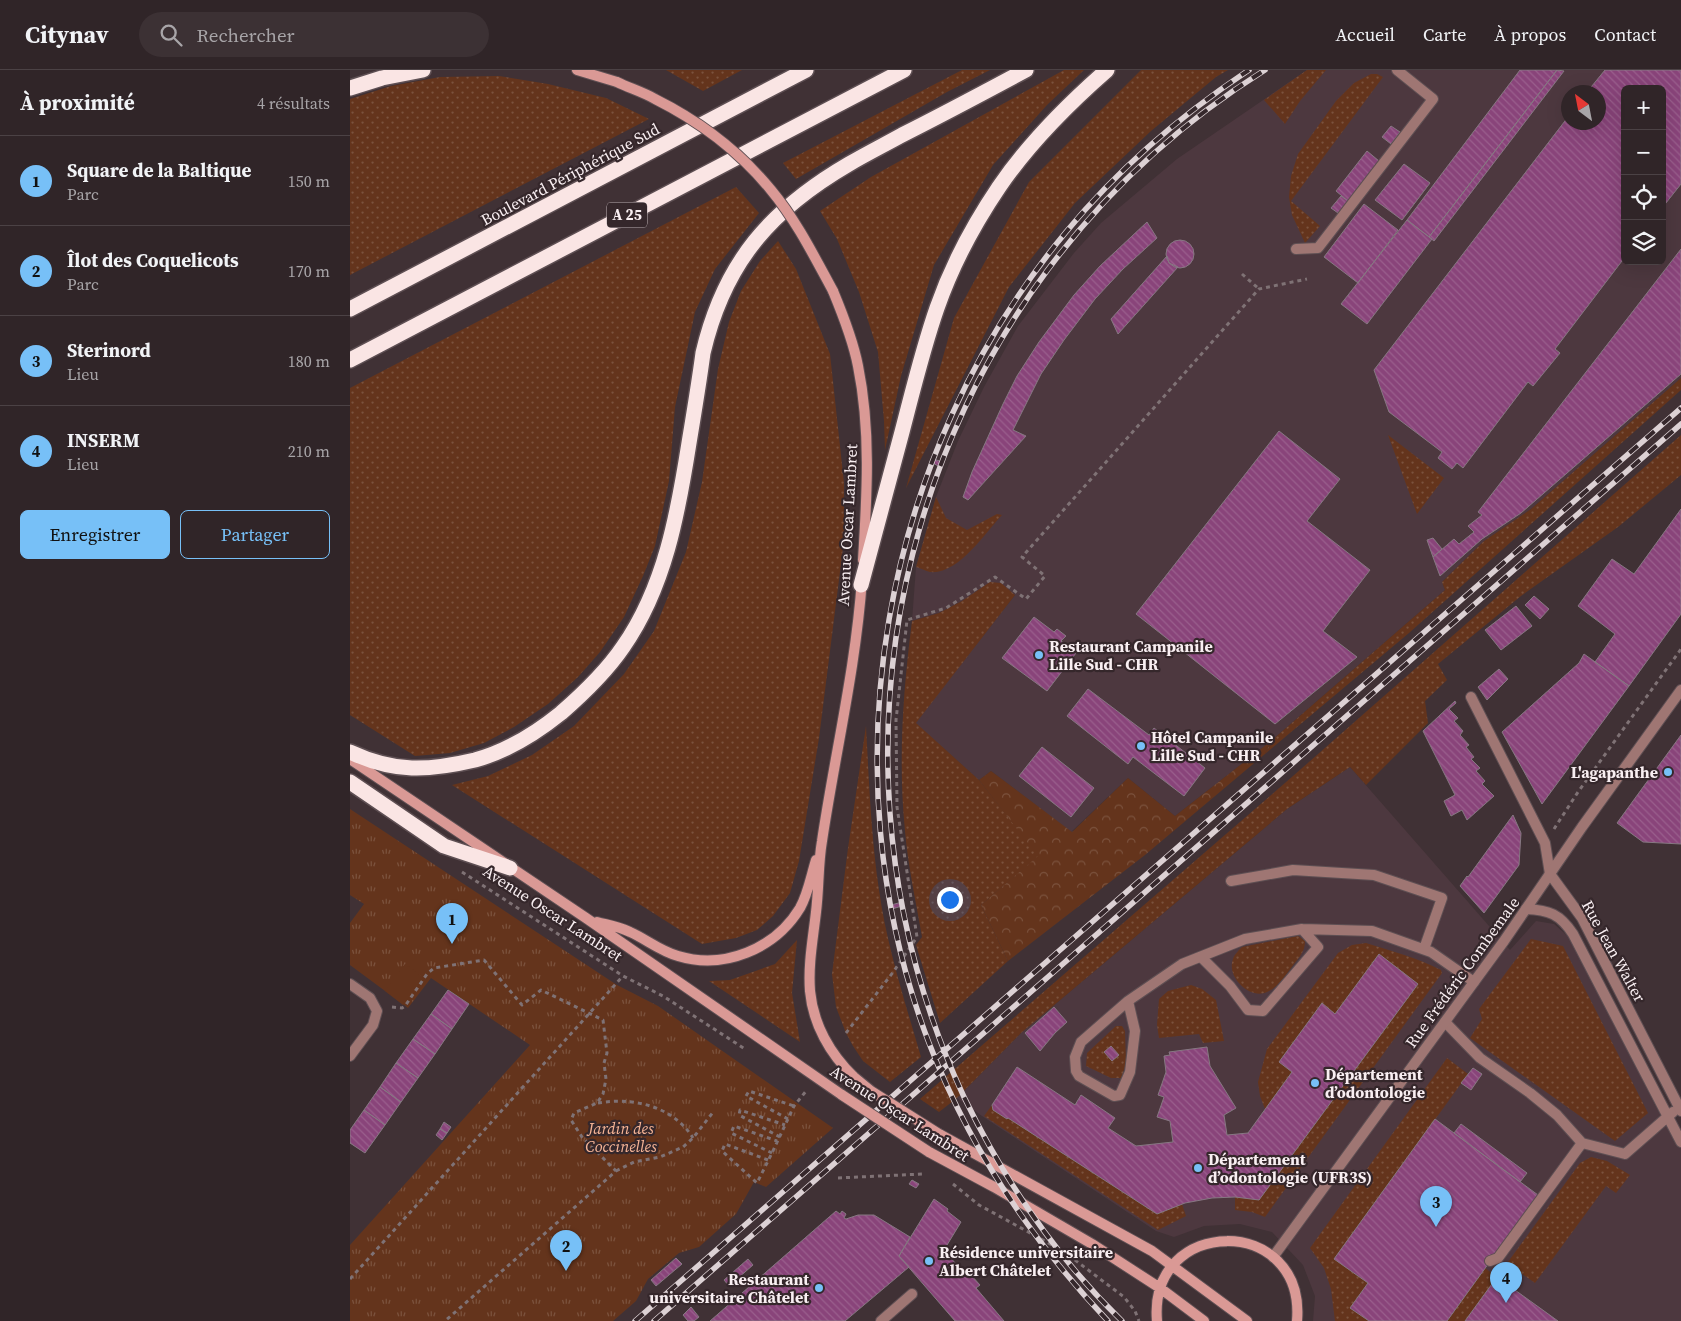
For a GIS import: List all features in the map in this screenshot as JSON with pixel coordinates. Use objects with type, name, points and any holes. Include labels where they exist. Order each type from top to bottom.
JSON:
[{"type":"highway","points":[[350,88],[382,78],[423,70]]},
{"type":"highway","name":"Boulevard Périphérique Sud","points":[[350,309],[806,70]]},
{"type":"highway","name":"A 25","points":[[350,360],[904,70]]},
{"type":"highway","points":[[350,752],[369,761],[405,769],[449,766],[488,756],[516,744],[544,726],[573,703],[603,673],[624,645],[640,617],[654,589],[665,557],[677,514],[703,353],[709,330],[729,280],[744,255],[782,211],[813,187],[849,164],[1026,70]]},
{"type":"highway","points":[[861,585],[924,352],[937,307],[951,273],[981,215],[999,186],[1019,160],[1065,108],[1107,70]]},
{"type":"highway","points":[[350,782],[444,846],[510,868]]},
{"type":"main road","name":"Avenue Oscar Lambret","points":[[577,70],[617,82],[655,98],[720,139],[752,168],[773,191],[793,220],[833,290],[846,322],[858,366],[866,426],[867,488],[861,585],[855,643],[821,843],[816,913],[809,965],[810,992],[816,1021],[826,1040],[846,1070],[871,1091],[939,1134],[1152,1251],[1247,1321]]},
{"type":"main road","name":"Avenue Oscar Lambret","points":[[350,759],[586,918],[842,1095],[929,1152],[1092,1244],[1160,1288],[1204,1321]]},
{"type":"main road","name":"Avenue Oscar Lambret","points":[[586,918],[629,932],[676,956],[699,961],[718,961],[743,954],[760,948],[790,922],[801,906],[821,843]]},
{"type":"main road","points":[[1157,1321],[1156,1305],[1160,1288],[1173,1265],[1188,1252],[1207,1243],[1237,1241],[1265,1251],[1286,1273],[1295,1291],[1297,1321]]},
{"type":"street","points":[[1296,249],[1318,248],[1433,99],[1397,70]]},
{"type":"street","name":"Rue Frédéric Combemale","points":[[1273,1258],[1474,982],[1681,690]]},
{"type":"street","name":"Rue Jean Walter","points":[[1471,697],[1545,843],[1550,874],[1582,918],[1680,1109]]},
{"type":"street","points":[[1231,881],[1292,870],[1374,875],[1442,898],[1424,949]]},
{"type":"street","points":[[1526,909],[1543,910],[1561,918],[1567,924],[1681,1142]]},
{"type":"street","points":[[1201,957],[1230,986],[1248,1010],[1263,1011],[1318,947],[1302,929]]},
{"type":"street","points":[[1128,1001],[1135,1031],[1130,1072],[1120,1095],[1114,1096],[1079,1076],[1076,1070],[1075,1057],[1081,1042],[1128,1001],[1182,964],[1245,939],[1302,929],[1372,931],[1432,952],[1474,982]]},
{"type":"street","points":[[350,984],[370,998],[377,1011],[373,1025],[350,1056]]},
{"type":"street","points":[[1445,1022],[1480,1058],[1530,1093],[1557,1115],[1582,1143],[1625,1154],[1668,1116],[1680,1109]]},
{"type":"street","points":[[1490,1262],[1498,1258],[1582,1143]]},
{"type":"street","points":[[881,1321],[912,1294]]},
{"type":"path","points":[[1242,274],[1259,289]]},
{"type":"path","points":[[846,1033],[894,971],[917,937],[898,807],[896,720],[907,620],[946,608],[994,576],[1026,599],[1045,576],[1022,557],[1259,289],[1307,279]]},
{"type":"path","points":[[1545,843],[1578,792],[1681,650]]},
{"type":"path","name":"Avenue Oscar Lambret","points":[[461,872],[623,976],[663,996],[751,1053]]},
{"type":"path","points":[[375,1005],[402,1008],[427,974],[434,968],[484,960],[522,1005],[541,990],[603,1020],[607,1053],[604,1063],[606,1079],[603,1094],[597,1103]]},
{"type":"path","points":[[350,1279],[623,976]]},
{"type":"path","name":"Avenue Oscar Lambret","points":[[799,1085],[814,1095]]},
{"type":"path","points":[[768,1160],[725,1144],[722,1151],[757,1183],[794,1106],[807,1090]]},
{"type":"path","points":[[788,1119],[746,1096],[749,1091],[794,1106]]},
{"type":"path","points":[[616,1172],[582,1137],[572,1120],[574,1113],[597,1103],[616,1100],[634,1102],[654,1107],[673,1117],[686,1127],[693,1138]]},
{"type":"path","points":[[780,1137],[739,1115],[740,1110],[785,1125]]},
{"type":"path","points":[[445,1321],[616,1172],[634,1162],[660,1157],[683,1147],[693,1138],[714,1111]]},
{"type":"path","points":[[772,1153],[731,1133],[734,1126],[777,1141]]},
{"type":"path","points":[[838,1178],[922,1174]]},
{"type":"path","points":[[979,1205],[1063,1250],[1124,1297],[1135,1311],[1139,1321]]},
{"type":"shaded area","points":[[1307,70],[1681,70],[1681,378],[1531,509],[1484,541],[1442,582],[1445,590],[1271,741],[1175,816],[1128,778],[1071,832],[991,771],[979,780],[915,723],[1015,595],[962,601],[939,613],[912,621],[916,567],[936,497],[958,441],[984,387],[1018,326],[1074,253],[1101,223],[1177,159]]},
{"type":"shaded area","points":[[1350,767],[1510,950],[1536,921],[1554,924],[1571,939],[1655,1105],[1681,1148],[1681,1321],[1313,1321],[1315,1296],[1303,1265],[1272,1232],[1240,1224],[1204,1226],[1174,1237],[1156,1231],[957,1098],[1021,1033],[1287,809]]},
{"type":"green space","points":[[666,70],[742,70],[703,91]]},
{"type":"green space","points":[[962,70],[990,70],[947,92],[796,179],[783,163]]},
{"type":"green space","points":[[1064,70],[1084,70],[1047,105],[993,165],[934,265],[901,376],[885,450],[878,352],[859,292],[837,239],[820,211],[871,177]]},
{"type":"green space","points":[[1141,70],[1228,70],[1216,77],[1151,131],[1075,203],[1009,287],[906,488],[954,318],[1029,182]]},
{"type":"green space","points":[[1307,70],[1326,70],[1300,101],[1285,124],[1264,100]]},
{"type":"green space","points":[[1371,74],[1383,77],[1291,201],[1320,226],[1305,243],[1292,215],[1289,197],[1291,176],[1298,154],[1336,101],[1354,83]]},
{"type":"green space","points":[[499,76],[548,84],[606,98],[649,119],[350,275],[350,99],[391,86],[440,77]]},
{"type":"green space","points":[[736,187],[759,213],[715,269],[695,312],[675,407],[669,481],[655,546],[624,617],[600,652],[578,677],[548,704],[514,727],[484,743],[450,753],[415,756],[350,715],[350,388]]},
{"type":"green space","points":[[778,241],[796,269],[830,354],[844,483],[844,540],[819,738],[799,861],[790,893],[773,916],[757,930],[736,938],[702,944],[452,785],[488,776],[532,755],[574,726],[624,674],[654,631],[686,552],[702,482],[718,369],[729,322],[741,291],[760,261]]},
{"type":"green space","points":[[1681,378],[1681,390],[1409,633],[1265,754],[1271,741],[1445,590],[1442,582],[1484,541],[1531,509]]},
{"type":"green space","points":[[1388,435],[1444,478],[1417,514]]},
{"type":"green space","points":[[1681,435],[1681,475],[1618,527],[1521,596],[1438,664],[1447,680],[1425,701],[1428,723],[1366,785],[1350,767],[1287,809],[1021,1033],[957,1098],[939,1112],[920,1099],[1293,776]]},
{"type":"green space","points":[[936,497],[946,518],[967,530],[997,514],[1002,515],[961,560],[951,567],[930,572],[916,567]]},
{"type":"green space","points":[[990,582],[1001,583],[1015,595],[916,723],[979,780],[1039,856],[981,905],[1008,961],[940,1023],[916,945],[922,937],[905,831],[902,752],[909,647],[912,621],[939,613],[962,601]]},
{"type":"green space","points":[[866,726],[872,829],[882,911],[897,974],[921,1057],[890,1082],[863,1061],[846,1033],[836,1007],[832,974]]},
{"type":"green space","points":[[1271,741],[1265,754],[1145,855],[1008,961],[981,905],[1038,856],[979,780],[991,771],[1072,832],[1128,778],[1175,816]]},
{"type":"green space","name":"Jardin des Coccinelles","points":[[350,809],[617,985],[658,1006],[833,1128],[766,1187],[754,1182],[736,1214],[699,1247],[679,1253],[648,1279],[636,1301],[613,1321],[350,1321],[350,1245],[530,1045],[431,978],[408,1008],[350,965],[350,923],[364,904],[350,895]]},
{"type":"green space","points":[[1298,936],[1305,941],[1299,958],[1271,990],[1260,994],[1254,993],[1247,990],[1236,979],[1233,973],[1233,959],[1242,947]]},
{"type":"green space","points":[[1531,939],[1563,946],[1648,1113],[1615,1141],[1470,1038],[1482,1019],[1479,1009]]},
{"type":"green space","points":[[797,940],[792,993],[800,1042],[709,981],[730,980],[775,964]]},
{"type":"green space","points":[[1366,943],[1423,962],[1441,970],[1442,973],[1265,1217],[1252,1212],[1235,1210],[1235,1197],[1259,1200],[1418,984],[1379,955],[1335,1014],[1321,1004],[1279,1062],[1292,1072],[1265,1109],[1260,1096],[1258,1082],[1267,1049],[1338,953],[1352,945]]},
{"type":"green space","points":[[405,964],[423,977],[403,1005],[385,991]]},
{"type":"green space","points":[[1191,985],[1202,989],[1216,1000],[1224,1041],[1203,1043],[1199,1034],[1159,1038],[1157,1025],[1159,999],[1168,991]]},
{"type":"green space","points":[[1116,1026],[1122,1026],[1125,1031],[1126,1064],[1121,1078],[1111,1078],[1086,1066],[1087,1053]]},
{"type":"green space","points":[[1447,1058],[1468,1074],[1334,1259],[1368,1283],[1350,1308],[1369,1321],[1335,1321],[1331,1289],[1324,1268],[1310,1248]]},
{"type":"green space","points":[[992,1105],[993,1110],[1157,1214],[1182,1204],[1186,1216],[1158,1230],[984,1116]]},
{"type":"green space","points":[[1591,1157],[1607,1161],[1630,1175],[1616,1193],[1606,1186],[1535,1283],[1518,1271],[1508,1285],[1497,1277],[1580,1163]]},
{"type":"green space","points":[[1485,1268],[1497,1277],[1465,1321],[1447,1321]]},
{"type":"building","points":[[1520,70],[1557,70],[1429,237],[1407,220]]},
{"type":"building","points":[[1557,70],[1564,71],[1434,241],[1429,237]]},
{"type":"building","points":[[1605,70],[1681,70],[1681,184],[1666,203],[1666,85],[1621,85],[1621,262],[1555,349],[1560,353],[1533,386],[1528,382],[1463,468],[1457,463],[1452,469],[1438,458],[1442,452],[1389,412],[1374,370],[1561,126],[1561,130],[1606,130],[1606,85],[1593,85]]},
{"type":"building","points":[[1391,126],[1400,132],[1391,144],[1382,137]]},
{"type":"building","points":[[1367,151],[1379,161],[1348,201],[1336,191]]},
{"type":"building","points":[[1404,164],[1430,183],[1402,220],[1375,200]]},
{"type":"building","points":[[1341,196],[1348,201],[1338,213],[1331,208]]},
{"type":"building","points":[[1364,204],[1398,230],[1358,283],[1324,257]]},
{"type":"building","points":[[1407,220],[1432,239],[1367,324],[1341,304]]},
{"type":"building","points":[[1147,222],[1157,238],[1123,269],[1095,299],[1041,374],[1013,430],[1026,436],[968,500],[963,497],[972,472],[1003,404],[1017,376],[1039,342],[1074,295],[1100,266]]},
{"type":"building","points":[[1180,240],[1190,244],[1194,254],[1190,264],[1180,268],[1170,264],[1166,254],[1170,244]]},
{"type":"building","points":[[1681,249],[1681,374],[1521,513],[1482,539],[1440,576],[1433,557],[1454,539],[1459,544],[1474,532],[1468,526],[1482,515],[1478,512]]},
{"type":"building","points":[[1167,256],[1169,263],[1178,267],[1118,334],[1111,319]]},
{"type":"building","points":[[1279,431],[1340,479],[1307,521],[1370,570],[1323,631],[1357,657],[1275,724],[1136,614]]},
{"type":"building","points":[[934,459],[942,462],[940,467],[931,462]]},
{"type":"building","points":[[1681,509],[1681,614],[1629,686],[1595,662],[1615,634],[1578,606],[1612,559],[1634,574]]},
{"type":"building","points":[[1433,538],[1442,549],[1433,557],[1427,540]]},
{"type":"building","points":[[1534,596],[1549,609],[1540,619],[1525,605]]},
{"type":"building","points":[[1516,606],[1532,626],[1501,650],[1485,630]]},
{"type":"building","name":"Restaurant Campanile Lille Sud - CHR","points":[[1034,617],[1054,632],[1057,629],[1066,636],[1061,641],[1076,653],[1047,691],[1002,658]]},
{"type":"building","points":[[1584,654],[1629,686],[1542,804],[1502,732],[1579,663]]},
{"type":"building","points":[[1499,669],[1508,679],[1487,700],[1478,687]]},
{"type":"building","name":"Hôtel Campanile Lille Sud - CHR","points":[[1088,689],[1149,735],[1154,728],[1205,768],[1184,796],[1133,757],[1128,764],[1067,716]]},
{"type":"building","points":[[1455,701],[1456,703],[1449,709],[1458,718],[1454,721],[1463,731],[1460,735],[1469,745],[1466,747],[1474,757],[1471,759],[1480,768],[1476,771],[1485,781],[1482,784],[1494,796],[1467,820],[1462,810],[1451,816],[1444,801],[1455,795],[1423,731]]},
{"type":"building","name":"L'agapanthe","points":[[1681,735],[1681,844],[1643,842],[1617,823]]},
{"type":"building","points":[[1042,747],[1094,788],[1071,817],[1019,776]]},
{"type":"building","points":[[1513,815],[1521,833],[1519,865],[1484,913],[1460,886]]},
{"type":"building","points":[[902,902],[902,906],[892,909],[891,905]]},
{"type":"building","name":"Département d’odontologie","points":[[1379,954],[1418,984],[1259,1200],[1235,1197],[1212,1198],[1185,1203],[1157,1214],[993,1110],[992,1105],[1017,1067],[1075,1105],[1081,1095],[1115,1118],[1108,1128],[1136,1146],[1173,1142],[1170,1121],[1157,1117],[1164,1097],[1158,1095],[1166,1072],[1164,1056],[1170,1055],[1169,1052],[1207,1047],[1210,1066],[1236,1108],[1224,1115],[1227,1135],[1248,1133],[1292,1072],[1279,1062],[1322,1003],[1335,1014]]},
{"type":"building","points":[[448,990],[469,1004],[452,1029],[431,1014]]},
{"type":"building","points":[[1054,1007],[1067,1022],[1040,1051],[1025,1033]]},
{"type":"building","points":[[431,1014],[452,1029],[435,1054],[413,1039]]},
{"type":"building","points":[[413,1039],[435,1054],[418,1078],[396,1063]]},
{"type":"building","points":[[1111,1046],[1119,1055],[1112,1061],[1104,1052]]},
{"type":"building","points":[[396,1063],[418,1078],[401,1102],[380,1087]]},
{"type":"building","points":[[1473,1068],[1482,1074],[1471,1090],[1461,1083]]},
{"type":"building","points":[[380,1087],[401,1102],[385,1125],[364,1110]]},
{"type":"building","points":[[364,1110],[385,1125],[365,1153],[350,1143],[350,1130]]},
{"type":"building","points":[[1435,1119],[1538,1195],[1447,1321],[1369,1321],[1350,1308],[1368,1283],[1334,1259]]},
{"type":"building","points":[[444,1122],[451,1127],[447,1133],[440,1129]]},
{"type":"building","points":[[1461,1124],[1527,1173],[1520,1182],[1454,1133]]},
{"type":"building","points":[[440,1129],[447,1133],[442,1140],[436,1135]]},
{"type":"building","points":[[912,1180],[919,1184],[916,1188],[909,1184]]},
{"type":"building","name":"Résidence universitaire Albert Châtelet","points":[[934,1199],[961,1222],[944,1250],[968,1278],[971,1275],[980,1285],[976,1288],[1004,1321],[955,1321],[899,1256]]},
{"type":"building","points":[[836,1211],[840,1214],[842,1211],[846,1214],[844,1218],[846,1219],[858,1215],[874,1215],[910,1237],[899,1256],[909,1267],[845,1321],[710,1321]]},
{"type":"building","points":[[676,1258],[682,1264],[656,1286],[651,1280]]},
{"type":"building","points":[[748,1259],[753,1265],[729,1286],[724,1280]]},
{"type":"building","points":[[1497,1277],[1508,1285],[1558,1321],[1465,1321]]},
{"type":"building","points":[[691,1307],[699,1317],[694,1321],[688,1321],[683,1315]]},
{"type":"railway","points":[[1108,1321],[1053,1258],[1005,1191],[963,1119],[929,1043],[897,939],[881,833],[878,726],[889,619],[914,515],[952,415],[1003,320],[1066,232],[1107,186],[1175,124],[1249,70]]},
{"type":"railway","points":[[1122,1321],[1075,1271],[1054,1244],[1033,1216],[996,1158],[964,1097],[913,956],[890,811],[892,667],[920,526],[972,393],[1048,270],[1146,161],[1265,70]]},
{"type":"railway","points":[[635,1321],[1681,408]]},
{"type":"railway","points":[[654,1321],[1681,424]]},
{"type":"place","name":"Restaurant Campanile Lille Sud - CHR","points":[[1039,655]]},
{"type":"place","name":"Hôtel Campanile Lille Sud - CHR","points":[[1141,746]]},
{"type":"place","name":"L'agapanthe","points":[[1668,772]]},
{"type":"place","name":"Square de la Baltique","points":[[452,944]]},
{"type":"place","name":"Département d’odontologie","points":[[1315,1083]]},
{"type":"place","name":"Département d’odontologie (UFR3S)","points":[[1198,1168]]},
{"type":"place","name":"Sterinord","points":[[1436,1227]]},
{"type":"place","name":"Résidence universitaire Albert Châtelet","points":[[929,1261]]},
{"type":"place","name":"Îlot des Coquelicots","points":[[566,1271]]},
{"type":"place","name":"Restaurant universitaire Châtelet","points":[[819,1288]]},
{"type":"place","name":"INSERM","points":[[1506,1303]]}]
